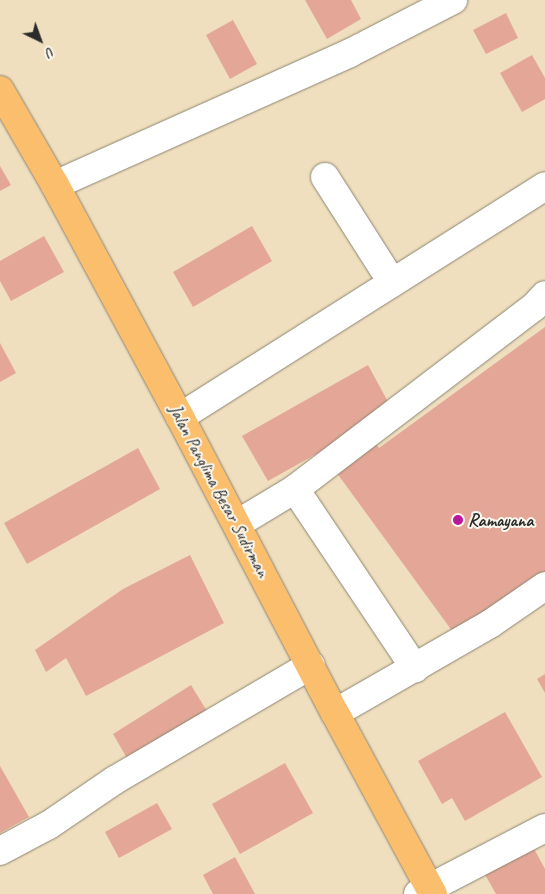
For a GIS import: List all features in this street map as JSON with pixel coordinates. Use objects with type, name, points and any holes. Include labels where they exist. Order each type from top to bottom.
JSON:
[{"type":"main road","name":"Jalan Panglima Besar Sudirman","points":[[0,90],[55,185],[180,416],[311,665],[427,892]]},
{"type":"street","points":[[55,185],[350,53],[453,0]]},
{"type":"street","points":[[325,177],[392,282]]},
{"type":"street","points":[[180,416],[545,186]]},
{"type":"street","points":[[237,524],[295,489],[482,348],[545,296]]},
{"type":"street","points":[[295,489],[415,668]]},
{"type":"street","points":[[335,712],[490,624],[545,586]]},
{"type":"street","points":[[0,851],[49,825],[115,780],[311,665]]},
{"type":"street","points":[[427,892],[545,828]]},
{"type":"building","points":[[305,0],[351,0],[361,19],[327,39]]},
{"type":"building","points":[[506,13],[518,38],[486,54],[473,30]]},
{"type":"building","points":[[233,20],[257,64],[230,79],[206,35]]},
{"type":"building","points":[[532,55],[545,78],[545,99],[522,112],[500,73]]},
{"type":"building","points":[[0,166],[11,185],[0,191]]},
{"type":"building","points":[[252,226],[272,261],[193,307],[173,272]]},
{"type":"building","points":[[44,236],[64,272],[11,301],[0,281],[0,261]]},
{"type":"building","name":"Ramayana","points":[[545,327],[545,575],[458,639],[331,465],[370,436],[379,448]]},
{"type":"building","points":[[0,343],[16,373],[0,382]]},
{"type":"building","points":[[368,365],[393,411],[268,481],[242,436]]},
{"type":"building","points":[[138,448],[160,489],[27,564],[4,523]]},
{"type":"building","points":[[190,555],[224,623],[86,696],[66,658],[46,672],[35,650],[123,589]]},
{"type":"building","points":[[545,674],[545,693],[537,679]]},
{"type":"building","points":[[191,685],[210,716],[131,765],[113,734]]},
{"type":"building","points":[[505,712],[542,777],[465,821],[452,798],[442,804],[418,761]]},
{"type":"building","points":[[285,763],[313,813],[240,854],[212,804]]},
{"type":"building","points":[[0,766],[29,817],[0,833]]},
{"type":"building","points":[[157,803],[172,829],[119,858],[105,832]]},
{"type":"building","points":[[532,845],[545,869],[545,894],[496,894],[483,871]]},
{"type":"building","points":[[235,857],[255,894],[213,894],[203,875]]},
{"type":"place","name":"Ramayana","points":[[458,520]]}]
